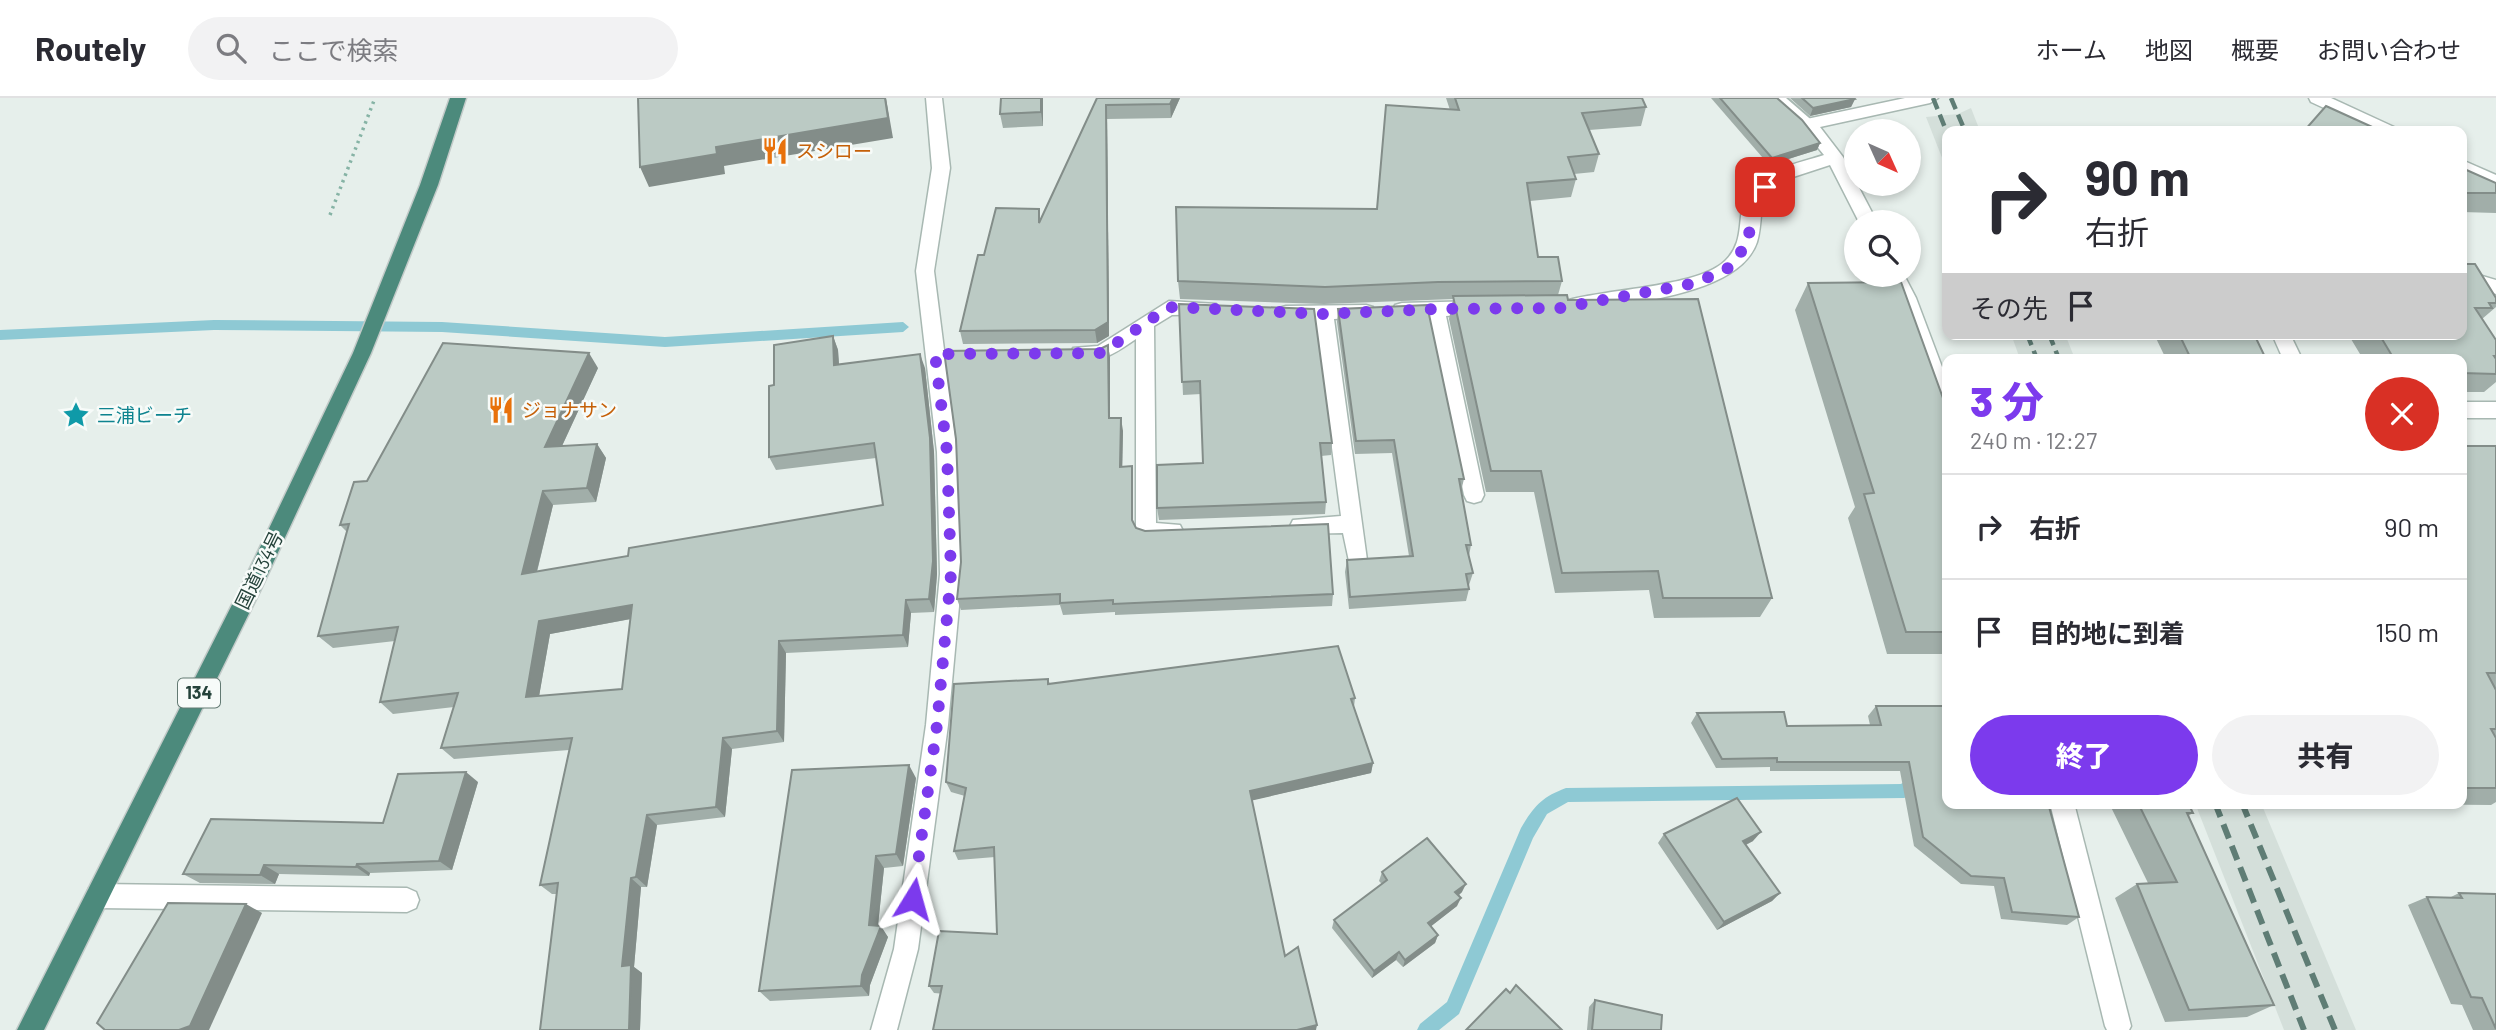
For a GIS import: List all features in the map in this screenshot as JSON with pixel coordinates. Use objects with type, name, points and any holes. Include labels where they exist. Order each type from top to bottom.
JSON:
[{"type":"highway","name":"国道134号","points":[[30,1030],[249,591],[362,353],[429,185],[458,98]]},
{"type":"street","points":[[884,1030],[908,936],[937,725],[951,574],[947,452],[925,271],[941,168],[934,98]]},
{"type":"street","points":[[1862,210],[1835,157],[1808,124],[1930,98]]},
{"type":"street","points":[[2317,98],[2377,126]]},
{"type":"street","points":[[1560,308],[1696,283],[1730,267],[1748,242],[1754,196],[1775,177],[1835,157]]},
{"type":"street","points":[[2467,168],[2496,182]]},
{"type":"street","points":[[2467,278],[2496,287]]},
{"type":"street","points":[[1901,287],[1942,394]]},
{"type":"street","points":[[1063,353],[1102,353],[1169,307],[1234,310]]},
{"type":"street","points":[[1273,312],[1324,314],[1490,308]]},
{"type":"street","points":[[1435,309],[1474,495]]},
{"type":"street","points":[[1324,314],[1357,560]]},
{"type":"street","points":[[1145,323],[1146,531],[1187,530]]},
{"type":"street","points":[[935,354],[958,352]]},
{"type":"street","points":[[2467,410],[2496,410]]},
{"type":"street","points":[[1283,527],[1352,524]]},
{"type":"street","points":[[2063,809],[2118,1029]]},
{"type":"street","points":[[98,896],[407,900]]},
{"type":"lane","points":[[1777,98],[1808,124]]},
{"type":"path","points":[[330,215],[375,98]]},
{"type":"shaded area","points":[[1971,108],[1978,126],[1942,126],[1942,158],[1926,117],[1958,114]]},
{"type":"shaded area","points":[[2013,340],[2067,340],[2073,354],[2018,354]]},
{"type":"shaded area","points":[[2197,809],[2264,809],[2356,1030],[2284,1030]]},
{"type":"building","points":[[638,98],[885,98],[888,118],[716,147],[717,154],[640,167]]},
{"type":"building","points":[[1001,98],[1041,98],[1041,112],[1000,114]]},
{"type":"building","points":[[1097,98],[1173,98],[1170,104],[1106,105],[1108,322],[1095,330],[960,331],[978,255],[984,255],[996,208],[1039,209],[1039,223]]},
{"type":"building","points":[[1455,98],[1642,98],[1646,107],[1582,113],[1599,154],[1568,157],[1576,179],[1527,183],[1538,257],[1558,257],[1562,281],[1438,282],[1325,287],[1178,281],[1176,207],[1377,209],[1386,105],[1459,110]]},
{"type":"building","points":[[1720,98],[1777,98],[1802,120],[1820,143],[1772,158]]},
{"type":"building","points":[[1802,98],[1854,98],[1855,99],[1813,108]]},
{"type":"building","points":[[2326,106],[2370,126],[2308,126]]},
{"type":"building","points":[[2467,170],[2496,183],[2496,193],[2467,193]]},
{"type":"building","points":[[2467,264],[2475,264],[2496,298],[2496,303],[2489,303],[2492,308],[2475,308],[2496,340],[2496,374],[2467,373],[2467,354],[2391,354],[2383,340],[2467,340]]},
{"type":"building","points":[[1808,283],[1844,283],[1844,287],[1903,287],[1942,395],[1942,632],[1906,632],[1864,494],[1874,493]]},
{"type":"building","points":[[1567,295],[1568,300],[1698,299],[1772,598],[1663,598],[1658,571],[1562,573],[1541,471],[1491,471],[1453,296]]},
{"type":"building","points":[[1179,304],[1314,309],[1332,443],[1320,443],[1326,502],[1157,508],[1157,465],[1203,463],[1200,381],[1182,382]]},
{"type":"building","points":[[1427,305],[1464,479],[1459,479],[1471,545],[1466,545],[1473,573],[1466,574],[1469,589],[1350,597],[1347,560],[1413,556],[1394,440],[1356,441],[1338,309]]},
{"type":"building","points":[[833,336],[834,365],[920,354],[930,438],[933,561],[929,599],[906,600],[903,635],[779,641],[777,731],[723,738],[716,807],[647,815],[636,877],[631,878],[622,966],[631,965],[629,1030],[540,1030],[558,883],[540,885],[572,738],[441,748],[458,693],[380,702],[398,627],[318,636],[349,524],[340,525],[354,482],[367,481],[443,343],[589,353],[545,447],[597,444],[587,488],[543,491],[522,574],[628,556],[629,548],[883,505],[874,443],[769,457],[769,386],[774,385],[774,345]],"holes":[[[632,605],[622,689],[526,697],[539,621]]]},
{"type":"building","points":[[2182,340],[2257,340],[2264,354],[2189,354]]},
{"type":"building","points":[[1108,345],[1109,418],[1121,418],[1120,467],[1132,466],[1132,520],[1136,528],[1145,531],[1328,524],[1333,594],[1113,604],[1113,600],[1060,603],[1060,594],[957,599],[961,562],[956,439],[944,351],[1100,349]]},
{"type":"building","points":[[2467,446],[2496,446],[2496,673],[2487,673],[2496,690],[2496,729],[2491,729],[2496,738],[2496,788],[2467,788]]},
{"type":"building","points":[[1338,646],[1355,698],[1351,699],[1373,763],[1250,791],[1285,956],[1298,947],[1317,1025],[1297,1030],[933,1030],[942,986],[929,986],[939,931],[997,934],[994,847],[954,851],[966,788],[946,782],[954,684],[1048,679],[1048,684]]},
{"type":"building","points":[[1876,706],[1942,706],[1942,809],[2050,809],[2079,917],[2012,912],[2004,878],[1971,876],[1923,837],[1909,762],[1777,762],[1777,758],[1722,759],[1697,713],[1784,712],[1787,726],[1881,725]]},
{"type":"building","points":[[909,765],[896,854],[876,856],[869,925],[881,926],[862,975],[861,986],[759,991],[792,770]]},
{"type":"building","points":[[466,772],[439,861],[357,864],[356,867],[264,865],[260,875],[183,874],[211,819],[383,823],[398,774]]},
{"type":"building","points":[[1737,798],[1761,832],[1743,841],[1780,893],[1724,922],[1664,834]]},
{"type":"building","points":[[2141,809],[2191,809],[2193,813],[2187,813],[2274,1005],[2189,1010],[2137,884],[2177,882]]},
{"type":"building","points":[[1427,838],[1466,884],[1455,892],[1461,898],[1428,923],[1438,935],[1405,960],[1399,952],[1374,971],[1334,920],[1387,880],[1382,872]]},
{"type":"building","points":[[2459,893],[2496,894],[2496,1029],[2482,998],[2471,997],[2427,897],[2462,898]]},
{"type":"building","points":[[168,903],[246,904],[190,1026],[179,1030],[105,1030],[97,1023]]},
{"type":"building","points":[[1516,985],[1562,1030],[1466,1030],[1506,989],[1510,993]]},
{"type":"building","points":[[1595,1000],[1662,1015],[1661,1030],[1592,1030]]},
{"type":"waterway","points":[[0,335],[214,325],[442,327],[665,342],[903,327]]},
{"type":"waterway","points":[[1426,1030],[1453,1008],[1527,833],[1541,809],[1566,795],[1904,791],[1917,779]]},
{"type":"railway","points":[[1933,98],[1944,126]]},
{"type":"railway","points":[[1951,98],[1963,126]]},
{"type":"railway","points":[[2029,340],[2035,354]]},
{"type":"railway","points":[[2051,340],[2057,354]]},
{"type":"railway","points":[[2217,809],[2304,1030]]},
{"type":"railway","points":[[2244,809],[2335,1030]]},
{"type":"place","name":"スシロー","points":[[775,151]]},
{"type":"place","name":"ジョナサン","points":[[501,410]]},
{"type":"place","name":"三浦ビーチ","points":[[76,415]]},
{"type":"route","points":[[913,899],[937,725],[951,574],[947,452],[935,354],[1102,353],[1169,307],[1324,314],[1435,309],[1560,308],[1696,283],[1730,267],[1748,242],[1754,196],[1765,187]]}]
